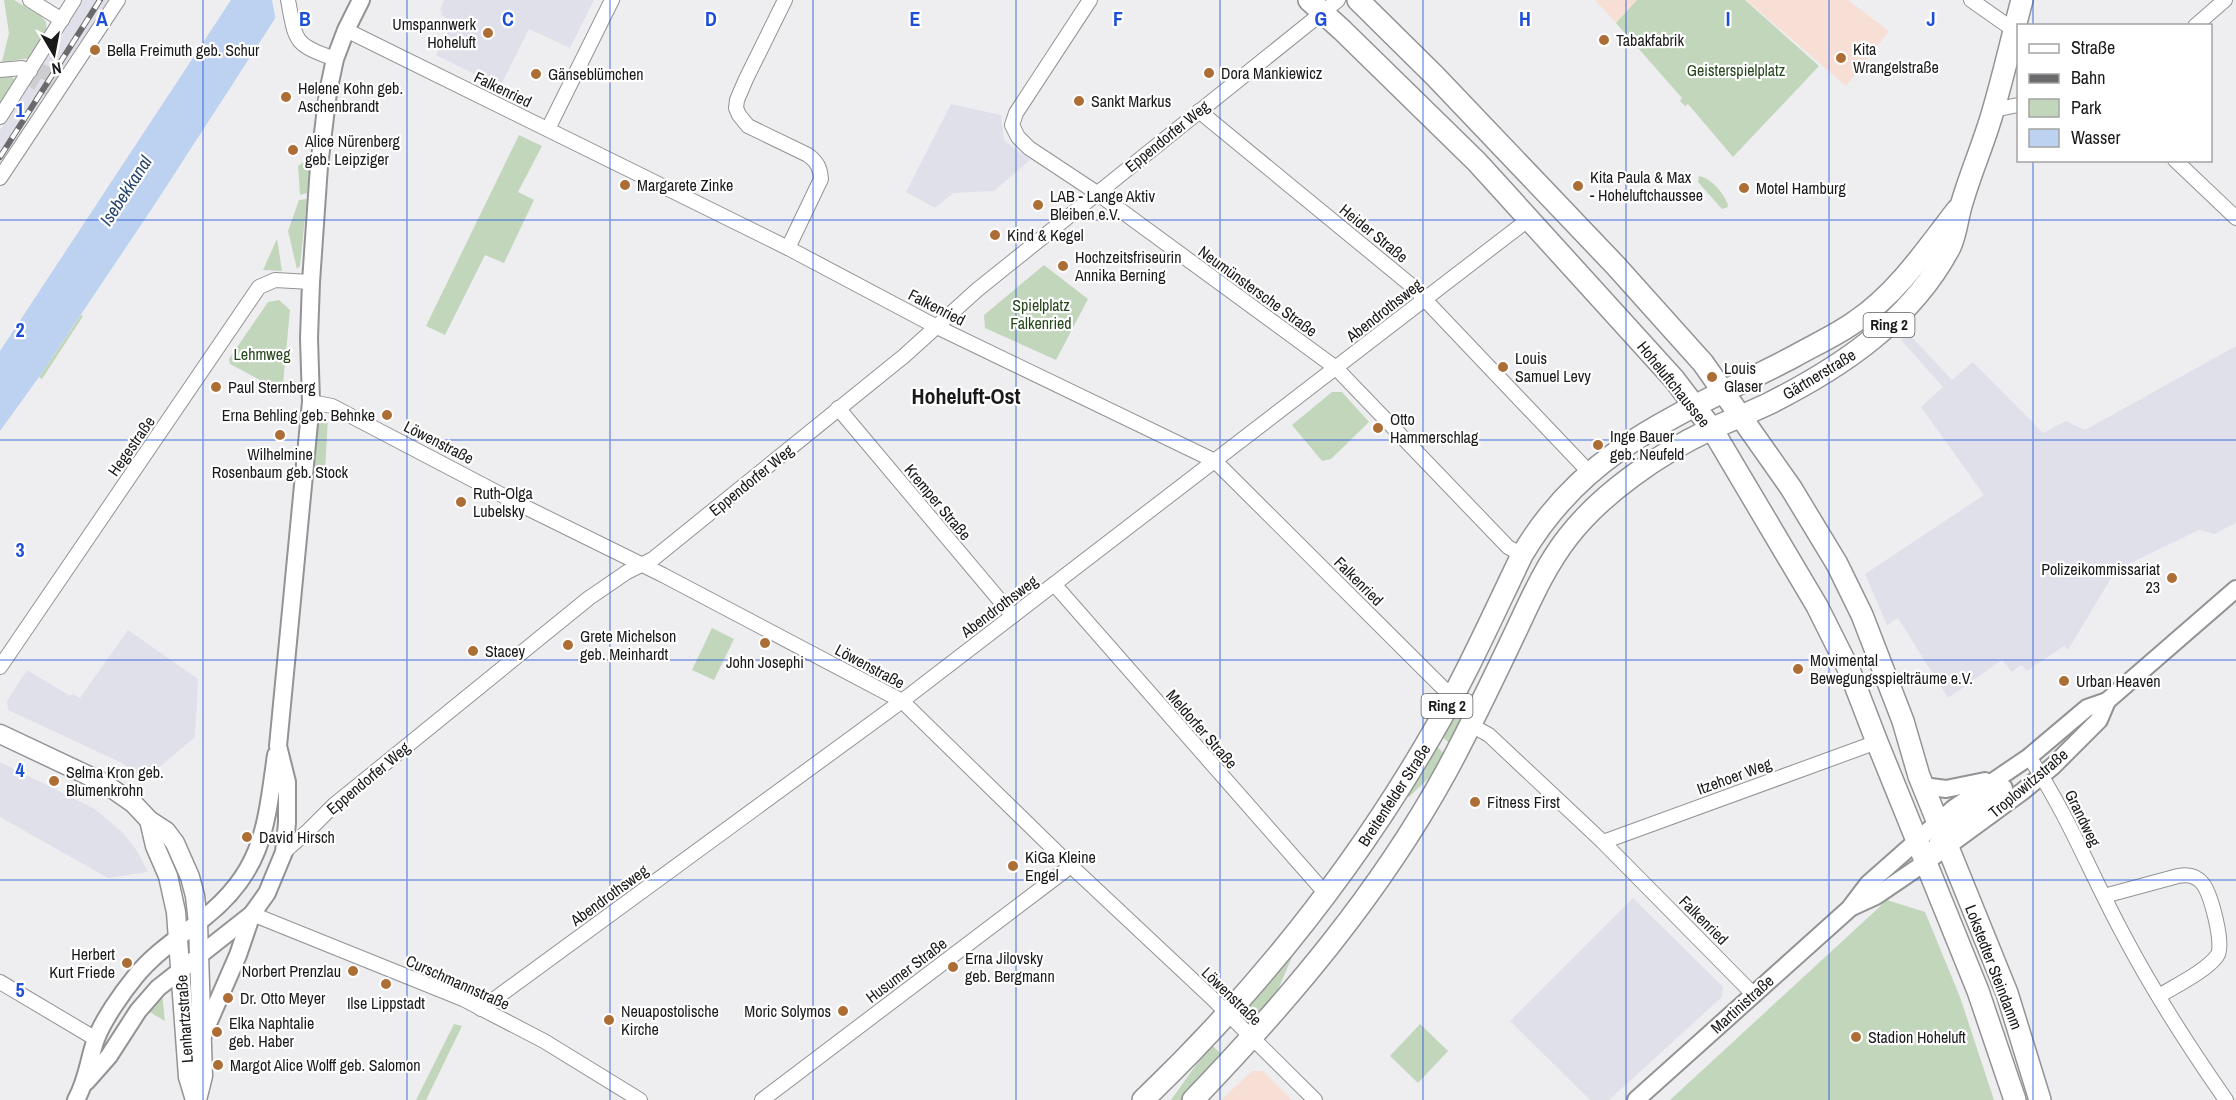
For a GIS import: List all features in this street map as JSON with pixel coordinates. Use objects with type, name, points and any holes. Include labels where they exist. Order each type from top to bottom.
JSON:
[{"type":"main road","name":"Hoheluftchaussee","points":[[1358,0],[1436,76],[1616,266],[1703,363],[1791,488],[1855,599],[1903,721],[1923,786],[1932,843]]},
{"type":"main road","name":"Gärtnerstraße","points":[[2018,24],[2022,0]]},
{"type":"main road","name":"Hoheluftchaussee","points":[[1323,4],[1342,30],[1477,162],[1668,372],[1712,429],[1817,606],[1850,672],[1877,742],[1932,843]]},
{"type":"main road","name":"Gärtnerstraße","points":[[1712,429],[1778,398],[1856,352],[1891,323],[1931,277],[1950,246],[1961,205],[1994,110],[2016,32]]},
{"type":"main road","name":"Gärtnerstraße","points":[[1693,405],[1834,335],[1872,310],[1897,286],[1961,205]]},
{"type":"main road","name":"Breitenfelder Straße","points":[[1143,1100],[1227,1013],[1327,896],[1383,814],[1452,697],[1522,555],[1534,534],[1558,502],[1590,472],[1639,436],[1693,405]]},
{"type":"main road","name":"Breitenfelder Straße","points":[[1193,1100],[1252,1039],[1351,919],[1409,835],[1471,725],[1556,553],[1575,528],[1620,485],[1683,444],[1712,429]]},
{"type":"main road","name":"Lenhartzstraße","points":[[0,734],[105,783],[134,804],[148,820],[165,831],[182,857],[195,897],[198,923],[203,1076],[196,1100]]},
{"type":"main road","name":"Lenhartzstraße","points":[[148,820],[173,894],[181,969],[188,1077],[196,1100]]},
{"type":"main road","name":"Lokstedter Steindamm","points":[[1932,843],[2015,1100]]},
{"type":"main road","name":"Lokstedter Steindamm","points":[[1932,843],[2007,993],[2040,1100]]},
{"type":"street","points":[[30,0],[62,20]]},
{"type":"street","points":[[0,117],[74,0]]},
{"type":"street","points":[[0,178],[118,0]]},
{"type":"street","points":[[288,0],[299,42],[309,49],[335,59]]},
{"type":"street","points":[[76,1100],[86,1082],[96,1039],[136,975],[178,936],[198,923],[232,893],[257,853],[264,832],[278,746],[311,402],[309,338],[319,166],[328,92],[335,59],[361,0]]},
{"type":"street","points":[[548,129],[612,0]]},
{"type":"street","points":[[785,0],[736,100],[736,108],[748,126],[808,155],[817,162],[820,170],[821,178],[788,248]]},
{"type":"street","name":"Neumünstersche Straße","points":[[1090,0],[1016,113],[1012,125],[1018,137],[1029,148],[1097,193],[1336,368],[1508,547],[1522,555]]},
{"type":"street","points":[[1971,0],[2016,32]]},
{"type":"street","points":[[2197,24],[2225,0]]},
{"type":"street","name":"Eppendorfer Weg","points":[[86,1082],[109,1056],[147,999],[181,969],[252,914],[267,893],[284,852],[334,805],[589,598],[627,572],[653,559],[904,356],[977,290],[1198,111],[1323,4]]},
{"type":"street","name":"Falkenried","points":[[346,30],[788,248],[937,327],[1215,461],[1452,697]]},
{"type":"street","points":[[0,70],[22,68],[30,71]]},
{"type":"street","points":[[1994,110],[2017,105]]},
{"type":"street","name":"Heider Straße","points":[[1198,111],[1412,286],[1590,472]]},
{"type":"street","points":[[2177,162],[2236,218]]},
{"type":"street","name":"Abendrothsweg","points":[[481,1008],[902,701],[1529,219]]},
{"type":"street","name":"Hegestraße","points":[[0,667],[259,287],[275,280],[311,282]]},
{"type":"street","name":"Löwenstraße","points":[[311,402],[332,406],[902,701],[1315,1100]]},
{"type":"street","name":"Kremper Straße","points":[[838,408],[1013,616]]},
{"type":"street","name":"Meldorfer Straße","points":[[1054,584],[1327,896]]},
{"type":"street","name":"Troplowitzstraße","points":[[1932,843],[1954,808],[2029,757],[2087,708],[2107,701],[2236,589]]},
{"type":"street","name":"Troplowitzstraße","points":[[1932,843],[2008,803],[2042,776],[2099,720],[2107,701]]},
{"type":"street","name":"Falkenried","points":[[1471,725],[1489,735],[1603,842],[1753,994]]},
{"type":"street","name":"Itzehoer Weg","points":[[1603,842],[1877,742]]},
{"type":"street","points":[[278,746],[287,782],[284,852]]},
{"type":"street","points":[[1932,843],[1960,818],[2004,788],[2029,757]]},
{"type":"street","name":"Grandweg","points":[[2029,757],[2054,795],[2123,934],[2199,1061],[2226,1100]]},
{"type":"street","points":[[1923,786],[1954,788],[2000,777]]},
{"type":"street","name":"Martinistraße","points":[[1849,909],[1876,896],[1932,843]]},
{"type":"street","name":"Martinistraße","points":[[1635,1100],[1849,909],[1868,884],[1932,843]]},
{"type":"street","name":"Husumer Straße","points":[[762,1100],[1071,866]]},
{"type":"street","points":[[2104,896],[2178,876],[2187,875],[2203,883],[2221,940],[2221,949],[2208,965],[2159,996]]},
{"type":"street","points":[[203,1035],[235,962],[252,914]]},
{"type":"street","name":"Curschmannstraße","points":[[252,914],[463,999],[544,1041],[640,1100]]},
{"type":"street","points":[[0,982],[96,1039]]},
{"type":"shaded area","points":[[83,0],[110,0],[0,171],[0,130]]},
{"type":"shaded area","points":[[444,0],[594,0],[570,48],[529,29],[500,87],[436,55],[453,22],[441,15],[440,10]]},
{"type":"shaded area","points":[[1595,0],[1637,0],[1616,23]]},
{"type":"shaded area","name":"Kita Wrangelstraße","points":[[1746,0],[1848,0],[1889,31],[1846,86]]},
{"type":"shaded area","points":[[951,104],[1001,115],[1004,140],[1030,160],[994,191],[953,193],[935,208],[906,192]]},
{"type":"shaded area","points":[[1909,334],[1952,380],[1973,362],[2043,433],[2066,421],[2085,430],[2236,346],[2236,523],[2214,534],[2199,530],[2116,570],[2068,650],[2064,646],[2027,671],[2021,665],[2012,672],[2002,660],[1948,698],[1898,618],[1887,625],[1865,574],[1984,495],[1921,407],[1943,387],[1901,340]]},
{"type":"shaded area","points":[[128,630],[198,679],[195,737],[144,780],[122,763],[8,710],[7,701],[27,670],[70,696],[73,694],[80,698]]},
{"type":"shaded area","points":[[0,762],[95,809],[123,833],[137,851],[148,872],[108,878],[0,817]]},
{"type":"shaded area","points":[[1633,898],[1723,987],[1722,997],[1609,1100],[1590,1100],[1510,1021]]},
{"type":"shaded area","points":[[1252,1071],[1263,1071],[1292,1100],[1221,1100]]},
{"type":"green space","points":[[4,0],[14,0],[41,16],[46,22],[47,35],[30,58],[2,62],[9,33]]},
{"type":"green space","name":"Geisterspielplatz","points":[[1637,0],[1745,0],[1819,66],[1733,157],[1688,104],[1685,106],[1680,101],[1682,98],[1616,23]]},
{"type":"green space","points":[[9,75],[16,80],[0,105],[0,76]]},
{"type":"green space","points":[[519,135],[542,146],[518,192],[534,200],[504,263],[485,255],[445,335],[426,326]]},
{"type":"green space","points":[[311,157],[307,193],[300,195],[298,166]]},
{"type":"green space","points":[[1699,176],[1717,188],[1725,198],[1728,207],[1722,209],[1698,182]]},
{"type":"green space","points":[[307,199],[300,266],[297,269],[288,231],[299,200]]},
{"type":"green space","points":[[277,239],[282,271],[263,270]]},
{"type":"green space","name":"Spielplatz Falkenried","points":[[1044,265],[1088,299],[1056,360],[985,328],[984,315]]},
{"type":"green space","name":"Lehmweg","points":[[279,300],[290,310],[283,384],[275,388],[230,364],[229,359],[268,302]]},
{"type":"green space","points":[[81,315],[83,316],[42,379],[39,377]]},
{"type":"green space","points":[[1332,392],[1342,392],[1369,422],[1331,459],[1322,461],[1292,425]]},
{"type":"green space","points":[[328,417],[325,471],[312,477],[316,421]]},
{"type":"green space","points":[[712,628],[734,639],[714,680],[692,670]]},
{"type":"green space","points":[[1482,684],[1453,746],[1440,735],[1458,707]]},
{"type":"green space","points":[[1435,744],[1446,756],[1439,768],[1409,797],[1404,793]]},
{"type":"green space","name":"Stadion Hoheluft","points":[[1887,900],[1925,912],[1960,997],[1994,1100],[1670,1100]]},
{"type":"green space","points":[[1291,952],[1292,957],[1277,992],[1257,1020],[1240,1010]]},
{"type":"green space","points":[[162,994],[165,1021],[148,1011]]},
{"type":"green space","points":[[454,1024],[462,1026],[426,1100],[416,1100]]},
{"type":"green space","points":[[1420,1024],[1448,1051],[1418,1083],[1390,1056]]},
{"type":"green space","points":[[1211,1044],[1225,1058],[1183,1100],[1171,1100]]},
{"type":"water","name":"Isebekkanal","points":[[231,0],[287,0],[153,207],[0,431],[0,351]]},
{"type":"pier","points":[[272,0],[290,0],[276,21]]},
{"type":"tunnel","points":[[56,94],[35,82],[30,71],[42,71],[64,83]]},
{"type":"railway","points":[[0,157],[100,0]]},
{"type":"place","name":"Umspannwerk Hoheluft","points":[[488,33]]},
{"type":"place","name":"Tabakfabrik","points":[[1604,40]]},
{"type":"place","name":"Bella Freimuth geb. Schur","points":[[95,50]]},
{"type":"place","name":"Kita Wrangelstraße","points":[[1841,58]]},
{"type":"place","name":"Dora Mankiewicz","points":[[1209,73]]},
{"type":"place","name":"Gänseblümchen","points":[[536,74]]},
{"type":"place","name":"Helene Kohn geb. Aschenbrandt","points":[[286,97]]},
{"type":"place","name":"Sankt Markus","points":[[1079,101]]},
{"type":"place","name":"Alice Nürenberg geb. Leipziger","points":[[293,150]]},
{"type":"place","name":"Margarete Zinke","points":[[625,185]]},
{"type":"place","name":"Kita Paula & Max - Hoheluftchaussee","points":[[1578,186]]},
{"type":"place","name":"Motel Hamburg","points":[[1744,188]]},
{"type":"place","name":"LAB - Lange Aktiv Bleiben e.V.","points":[[1038,205]]},
{"type":"place","name":"Kind & Kegel","points":[[995,235]]},
{"type":"place","name":"Hochzeitsfriseurin Annika Berning","points":[[1063,266]]},
{"type":"place","name":"Louis Samuel Levy","points":[[1503,367]]},
{"type":"place","name":"Louis Glaser","points":[[1712,377]]},
{"type":"place","name":"Paul Sternberg","points":[[216,387]]},
{"type":"place","name":"Erna Behling geb. Behnke","points":[[387,415]]},
{"type":"place","name":"Otto Hammerschlag","points":[[1378,428]]},
{"type":"place","name":"Wilhelmine Rosenbaum geb. Stock","points":[[280,435]]},
{"type":"place","name":"Inge Bauer geb. Neufeld","points":[[1598,445]]},
{"type":"place","name":"Ruth-Olga Lubelsky","points":[[461,502]]},
{"type":"place","name":"Polizeikommissariat 23","points":[[2172,578]]},
{"type":"place","name":"John Josephi","points":[[765,643]]},
{"type":"place","name":"Grete Michelson geb. Meinhardt","points":[[568,645]]},
{"type":"place","name":"Stacey","points":[[473,651]]},
{"type":"place","name":"Movimental Bewegungsspielträume e.V.","points":[[1798,669]]},
{"type":"place","name":"Urban Heaven","points":[[2064,681]]},
{"type":"place","name":"Selma Kron geb. Blumenkrohn","points":[[54,781]]},
{"type":"place","name":"Fitness First","points":[[1475,802]]},
{"type":"place","name":"David Hirsch","points":[[247,837]]},
{"type":"place","name":"KiGa Kleine Engel","points":[[1013,866]]},
{"type":"place","name":"Herbert Kurt Friede","points":[[127,963]]},
{"type":"place","name":"Erna Jilovsky geb. Bergmann","points":[[953,967]]},
{"type":"place","name":"Norbert Prenzlau","points":[[353,971]]},
{"type":"place","name":"Ilse Lippstadt","points":[[386,984]]},
{"type":"place","name":"Dr. Otto Meyer","points":[[228,998]]},
{"type":"place","name":"Moric Solymos","points":[[843,1011]]},
{"type":"place","name":"Neuapostolische Kirche","points":[[609,1020]]},
{"type":"place","name":"Elka Naphtalie geb. Haber","points":[[217,1032]]},
{"type":"place","name":"Stadion Hoheluft","points":[[1856,1037]]},
{"type":"place","name":"Margot Alice Wolff geb. Salomon","points":[[218,1065]]},
{"type":"district","name":"Hoheluft-Ost","points":[[966,396]]}]
